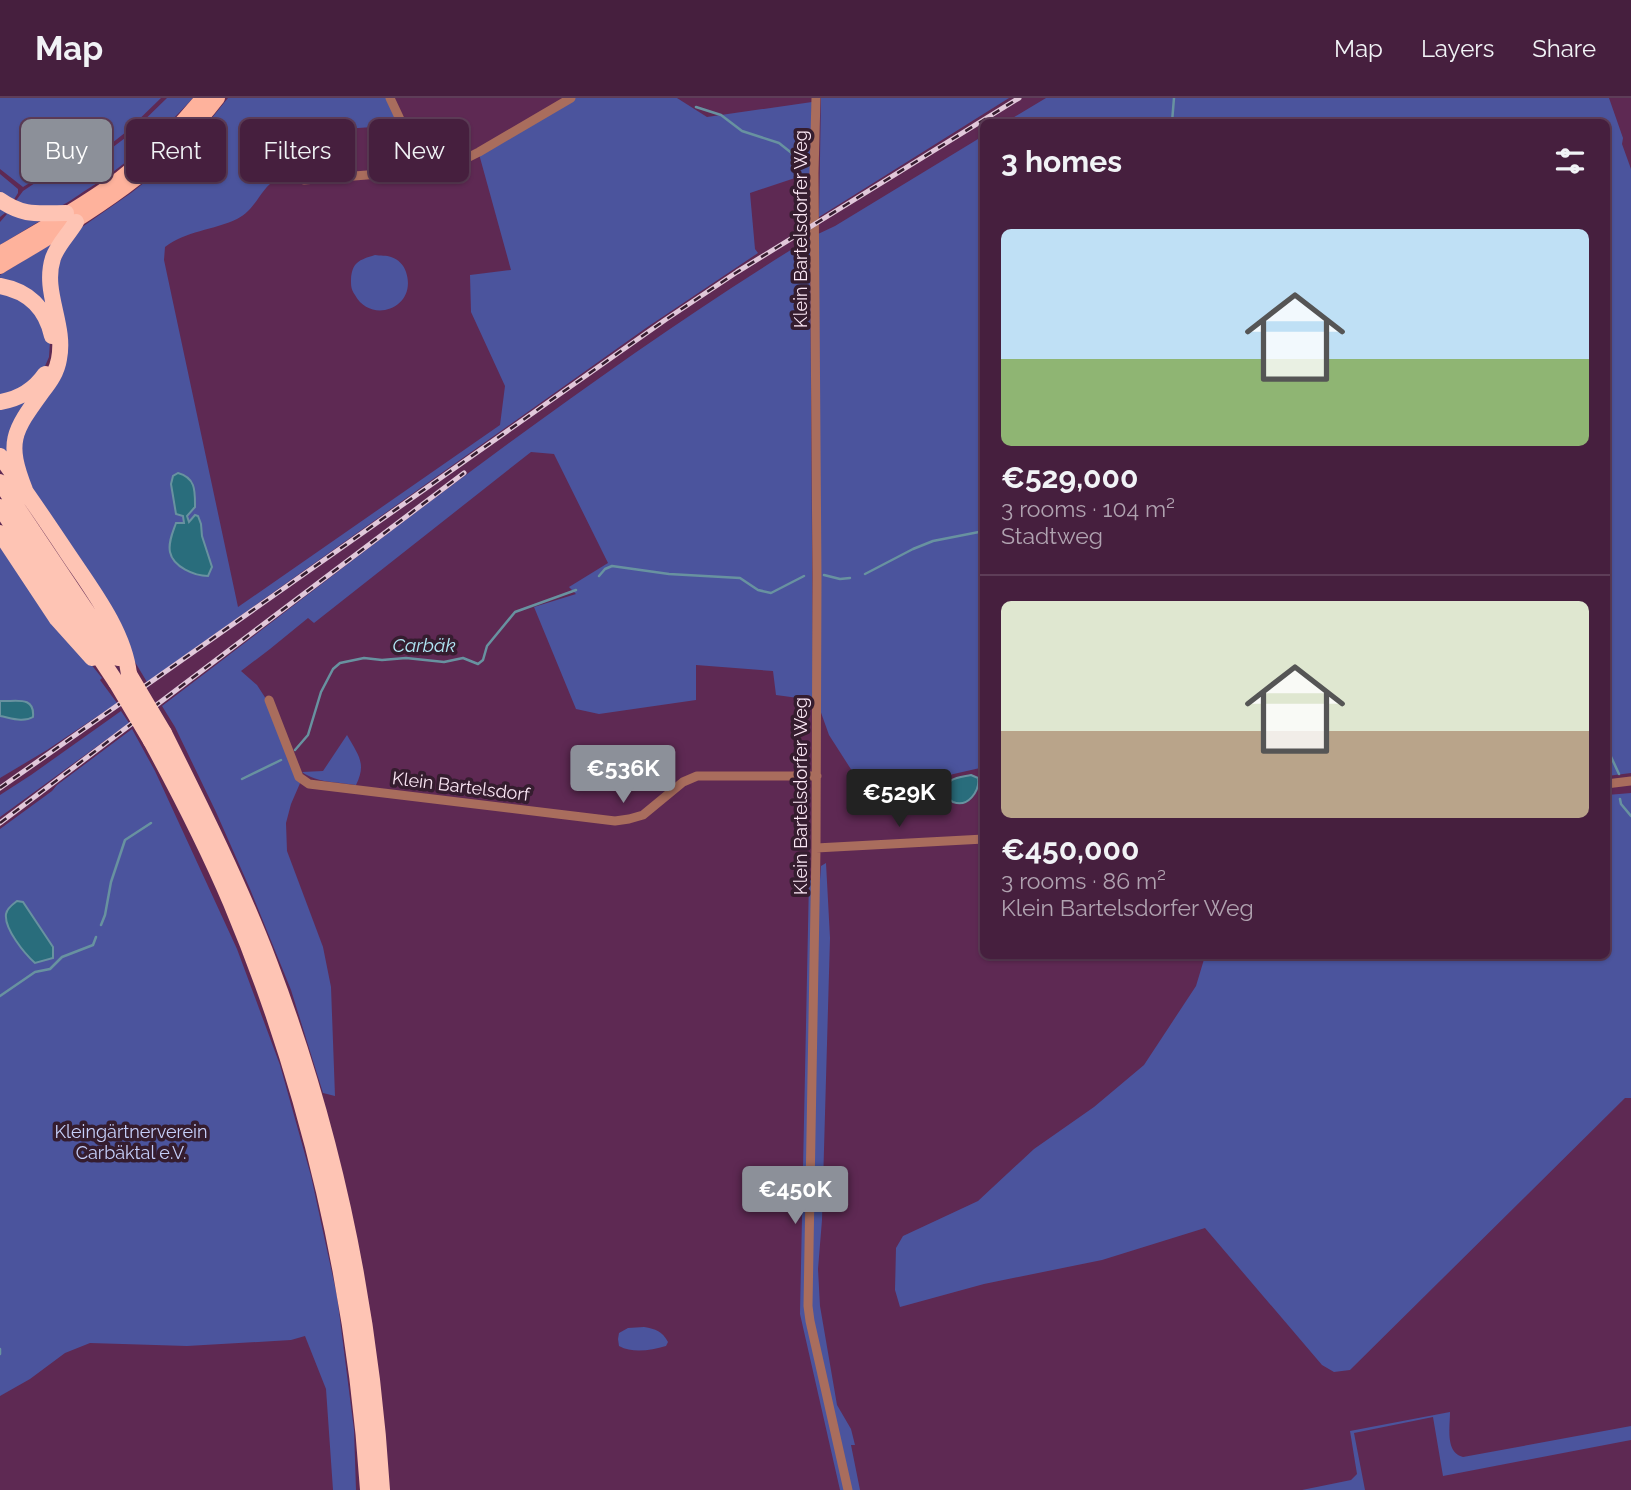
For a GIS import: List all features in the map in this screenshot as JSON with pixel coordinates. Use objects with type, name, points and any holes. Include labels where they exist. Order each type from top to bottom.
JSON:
[{"type":"highway","points":[[0,267],[119,179],[144,158],[202,98]]},
{"type":"highway","points":[[0,253],[107,202],[153,167],[218,98]]},
{"type":"highway","points":[[0,200],[25,213],[71,217]]},
{"type":"highway","points":[[25,490],[16,469],[15,439],[24,418],[51,381],[59,363],[61,335],[50,287],[51,267],[58,246],[70,233],[71,217]]},
{"type":"highway","points":[[0,286],[19,291],[37,304],[47,319],[53,341],[51,358],[35,387],[11,400],[0,402]]},
{"type":"highway","points":[[0,456],[99,601],[127,659],[123,678]]},
{"type":"highway","points":[[0,482],[202,809],[250,914],[281,994],[311,1084],[341,1196],[375,1408],[382,1490]]},
{"type":"highway","points":[[0,507],[123,678]]},
{"type":"highway","points":[[0,533],[57,619],[79,644],[123,678]]},
{"type":"highway","points":[[158,737],[187,810],[231,903],[298,1091],[320,1172],[341,1273],[361,1408],[368,1490]]},
{"type":"street","points":[[390,98],[400,119]]},
{"type":"street","points":[[469,157],[571,98]]},
{"type":"street","name":"Klein Bartelsdorfer Weg","points":[[816,98],[814,173],[817,776],[808,1306],[848,1490]]},
{"type":"street","name":"Klein Bartelsdorf","points":[[269,700],[299,777],[309,783],[615,821],[643,815],[683,782],[697,776],[817,776]]},
{"type":"street","points":[[1610,784],[1631,781]]},
{"type":"street","points":[[816,848],[980,839]]},
{"type":"green space","points":[[0,98],[161,98],[139,119],[126,119],[126,132],[112,143],[112,119],[21,119],[21,182],[31,182],[23,187],[0,169]]},
{"type":"green space","points":[[167,98],[193,98],[173,119],[145,119]]},
{"type":"green space","points":[[228,98],[388,98],[398,119],[369,119],[369,127],[355,128],[355,119],[240,119],[240,182],[273,182],[244,215],[228,223],[181,237],[165,247],[164,260],[238,607],[500,425],[505,386],[471,312],[470,275],[511,270],[479,154],[575,98],[677,98],[707,117],[812,102],[810,173],[750,193],[755,249],[758,253],[646,328],[147,682],[26,481],[18,444],[58,373],[53,277],[72,234],[145,182],[226,182],[226,119],[211,119]]},
{"type":"green space","points":[[821,98],[1009,98],[819,217]]},
{"type":"green space","points":[[1046,98],[1609,98],[1631,169],[1631,773],[1610,776],[1610,119],[1011,119]]},
{"type":"green space","points":[[126,137],[126,162],[112,172],[112,148]]},
{"type":"green space","points":[[980,138],[980,768],[936,778],[854,774],[829,735],[819,707],[818,234]]},
{"type":"green space","points":[[0,174],[18,189],[13,201],[15,202],[23,191],[35,183],[98,182],[50,210],[30,211],[0,197]]},
{"type":"green space","points":[[0,204],[43,219],[0,245],[0,222],[7,214],[0,217]]},
{"type":"green space","points":[[810,238],[813,700],[776,695],[773,671],[696,665],[696,700],[599,714],[576,709],[534,607],[576,594],[569,587],[608,563],[554,454],[531,452],[314,623],[308,618],[241,671],[257,685],[268,702],[301,781],[286,823],[287,851],[323,947],[331,987],[335,1096],[323,1093],[291,990],[250,889],[216,812],[162,706],[561,405]]},
{"type":"green space","points":[[56,241],[47,278],[57,330],[58,352],[51,374],[25,410],[16,428],[12,448],[15,473],[0,454],[0,404],[19,398],[35,388],[47,375],[57,342],[54,324],[45,308],[31,294],[0,282],[0,275]]},
{"type":"green space","points":[[375,255],[396,259],[406,272],[408,285],[405,295],[391,308],[371,309],[362,304],[351,286],[355,265]]},
{"type":"green space","points":[[0,288],[33,304],[50,342],[49,357],[36,380],[0,399]]},
{"type":"green space","points":[[0,543],[50,613],[102,678],[100,680],[117,703],[0,778],[0,716],[27,720],[26,701],[0,701]]},
{"type":"green space","points":[[121,711],[129,723],[0,817],[0,795]]},
{"type":"green space","name":"Kleingärtnerverein Carbäktal e.V.","points":[[132,729],[155,771],[237,949],[280,1065],[311,1176],[337,1296],[354,1430],[356,1490],[333,1490],[326,1389],[305,1336],[291,1340],[187,1346],[90,1343],[65,1353],[30,1379],[0,1396],[0,829]]},
{"type":"green space","points":[[347,735],[361,765],[356,785],[321,780],[302,772],[323,771]]},
{"type":"green space","points":[[1631,793],[1631,1098],[1625,1098],[1350,1370],[1334,1372],[1322,1365],[1205,1228],[1102,1260],[984,1284],[900,1307],[895,1290],[896,1248],[903,1236],[978,1201],[1034,1149],[1094,1107],[1144,1065],[1196,986],[1204,959],[1610,959],[1610,795]]},
{"type":"green space","points":[[826,863],[830,938],[822,1220],[818,1269],[820,1306],[837,1405],[851,1429],[855,1445],[851,1445],[860,1490],[840,1490],[800,1314],[809,880],[820,880],[821,866]]},
{"type":"green space","points":[[644,1327],[661,1333],[668,1342],[666,1346],[637,1351],[619,1346],[619,1333],[628,1328]]},
{"type":"green space","points":[[1450,1412],[1451,1445],[1457,1454],[1463,1457],[1631,1426],[1631,1440],[1443,1476],[1433,1417],[1354,1433],[1365,1490],[1302,1490],[1351,1480],[1357,1474],[1350,1431]]},
{"type":"shaded area","points":[[178,473],[188,478],[193,486],[195,507],[187,516],[189,522],[195,515],[198,516],[201,524],[212,567],[208,576],[185,570],[175,562],[170,552],[170,541],[176,523],[184,523],[183,516],[176,514],[171,484],[173,476]]},
{"type":"shaded area","points":[[0,701],[23,701],[31,705],[33,717],[21,720],[0,716]]},
{"type":"shaded area","points":[[971,775],[978,778],[977,788],[972,797],[964,803],[953,802],[944,794],[953,779]]},
{"type":"shaded area","points":[[17,901],[23,902],[53,947],[53,958],[35,963],[16,941],[8,927],[6,914]]},
{"type":"waterway","name":"Carbäk","points":[[1172,119],[1174,98]]},
{"type":"waterway","points":[[696,107],[721,115],[742,131],[779,143],[808,166]]},
{"type":"waterway","name":"Carbäk","points":[[865,574],[933,541],[980,532]]},
{"type":"waterway","name":"Carbäk","points":[[599,576],[612,566],[669,574],[740,578],[758,590],[771,593],[804,576]]},
{"type":"waterway","name":"Carbäk","points":[[824,575],[840,579],[850,578]]},
{"type":"waterway","name":"Carbäk","points":[[295,750],[308,735],[321,692],[333,669],[340,663],[364,658],[444,662],[463,658],[478,664],[483,660],[487,646],[515,612],[576,590]]},
{"type":"waterway","points":[[1610,755],[1619,774]]},
{"type":"waterway","name":"Carbäk","points":[[242,779],[281,760]]},
{"type":"waterway","points":[[1620,799],[1631,816]]},
{"type":"waterway","name":"Carbäk","points":[[101,925],[125,840],[151,823]]},
{"type":"waterway","name":"Carbäk","points":[[0,996],[35,972],[50,969],[62,957],[93,945],[96,937]]},
{"type":"waterway","name":"Carbäk","points":[[0,1349],[0,1354]]},
{"type":"railway","points":[[985,119],[1019,98]]},
{"type":"railway","points":[[0,788],[665,320],[737,272],[980,122]]},
{"type":"railway","points":[[0,823],[464,473]]}]
